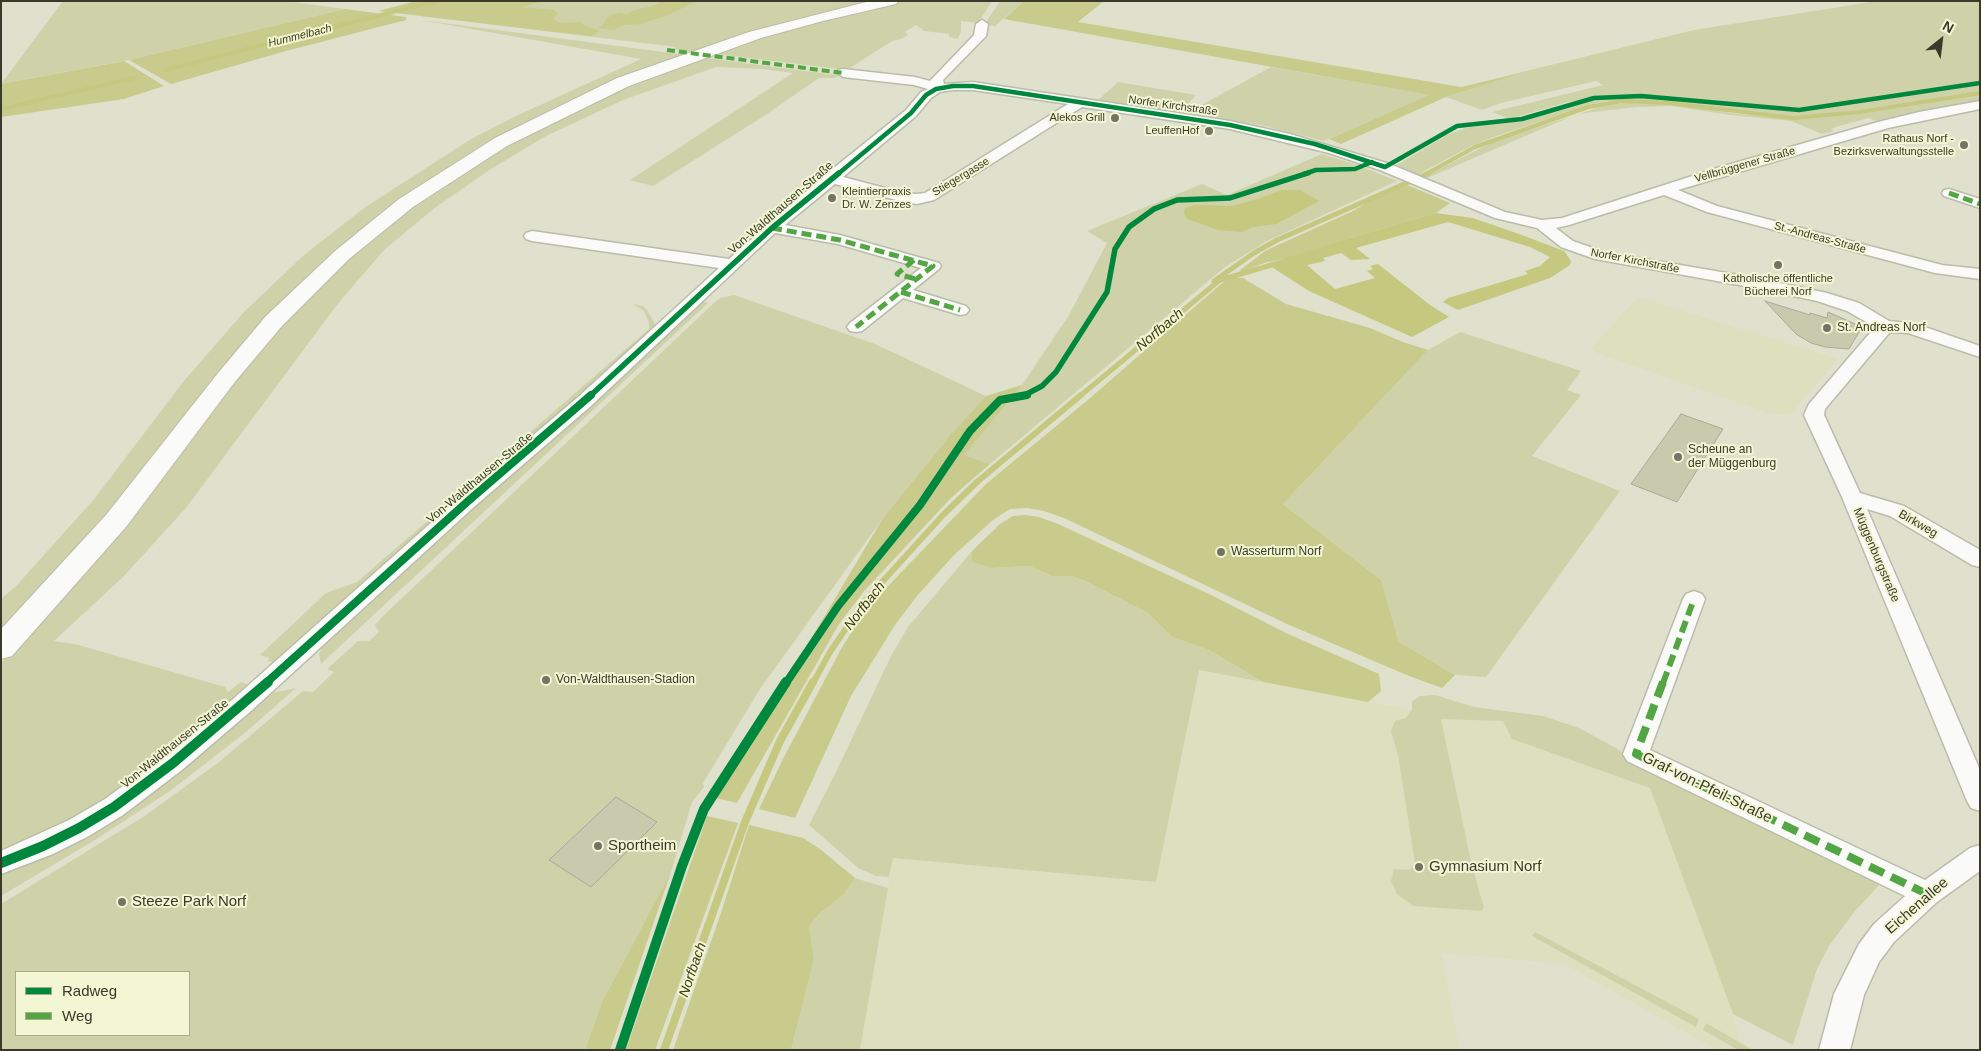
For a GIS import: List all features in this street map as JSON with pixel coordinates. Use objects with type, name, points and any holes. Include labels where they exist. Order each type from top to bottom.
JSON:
[{"type":"main road","points":[[1,648],[70,574],[116,520],[226,378],[274,321],[342,255],[406,203],[501,142],[623,82],[756,35],[820,17],[890,1]]},
{"type":"street","points":[[946,87],[936,82],[937,79],[980,36],[982,24]]},
{"type":"street","name":"Norfer Kirchstraße","points":[[843,73],[909,80],[946,87],[973,86],[1220,124],[1290,138],[1343,153],[1416,180],[1500,215],[1542,225],[1567,244],[1601,256],[1756,283],[1821,297],[1853,307],[1885,326]]},
{"type":"street","name":"Von-Waldthausen-Straße","points":[[1,863],[44,846],[80,828],[114,807],[173,763],[242,705],[446,521],[584,402],[772,228],[830,178],[911,113],[926,95],[946,87]]},
{"type":"street","name":"Stiegergasse","points":[[830,178],[904,197],[916,199],[929,197],[1079,103]]},
{"type":"street","name":"Vellbrüggener Straße","points":[[1542,225],[1564,222],[1663,189],[1874,128],[1949,109],[1980,104]]},
{"type":"street","points":[[1949,109],[1970,117],[1980,116]]},
{"type":"street","name":"St.-Andreas-Straße","points":[[1663,189],[1712,209],[1941,270],[1962,274],[1980,274]]},
{"type":"street","points":[[1949,194],[1980,204]]},
{"type":"street","name":"Von-Waldthausen-Straße","points":[[772,228],[840,240],[914,260],[897,274],[916,280],[856,327]]},
{"type":"street","name":"Von-Waldthausen-Straße","points":[[532,236],[733,265]]},
{"type":"street","points":[[902,292],[960,310]]},
{"type":"street","points":[[1885,326],[1910,328],[1980,352]]},
{"type":"street","name":"Müggenburgstraße","points":[[1885,326],[1816,408],[1814,415],[1852,496],[1980,801]]},
{"type":"street","name":"Birkweg","points":[[1852,496],[1897,511],[1980,560]]},
{"type":"street","name":"Graf-von-Pfeil-Straße","points":[[1694,599],[1636,754],[1927,894]]},
{"type":"street","name":"Eichenallee","points":[[1834,1050],[1849,994],[1869,953],[1884,933],[1927,894],[1980,856]]},
{"type":"shaded area","points":[[63,1],[285,1],[345,9],[133,59],[1,84]]},
{"type":"shaded area","points":[[416,1],[543,1],[523,7],[554,10],[558,14],[553,18],[559,23],[582,22],[585,26],[598,30],[598,32],[591,36],[378,11]]},
{"type":"shaded area","points":[[492,1],[880,1],[696,52],[674,49],[676,47],[421,16]]},
{"type":"shaded area","points":[[661,1],[703,1],[692,3],[671,14],[641,24],[624,25],[614,30],[598,28],[613,14],[621,13],[627,15],[634,10],[653,6]]},
{"type":"shaded area","points":[[903,1],[992,1],[978,23],[961,21],[961,31],[958,39],[949,37],[949,34],[924,31],[916,25],[905,32],[908,35],[892,41],[847,70],[708,53],[762,36]]},
{"type":"shaded area","points":[[1000,1],[1024,1],[995,26],[987,25],[986,22]]},
{"type":"shaded area","points":[[1024,1],[1104,1],[1078,22],[1461,87],[1524,72],[1446,97],[1341,144],[1329,139],[1429,95],[1004,19]]},
{"type":"shaded area","points":[[1877,1],[1980,1],[1980,82],[1835,105],[1803,108],[1752,107],[1660,96],[1611,95],[1567,102],[1510,119],[1492,112],[1603,85],[1596,81],[1501,103],[1482,110],[1446,97],[1522,72],[1694,30]]},
{"type":"shaded area","points":[[345,9],[406,17],[406,20],[286,51],[171,84],[129,60]]},
{"type":"shaded area","points":[[421,20],[686,55],[585,95],[367,227],[92,536],[1,630],[1,599],[17,585],[95,498],[183,382],[244,312],[304,255],[364,208],[471,139],[516,116],[641,59]]},
{"type":"shaded area","points":[[698,57],[828,74],[842,74],[835,78],[819,78],[764,116],[653,186],[630,180],[793,73],[762,69],[716,67],[623,100],[546,136],[491,169],[436,207],[384,250],[336,306],[186,508],[123,577],[54,641],[75,644],[225,687],[228,692],[241,682],[250,686],[201,730],[85,814],[1,853],[1,663],[34,630],[264,344],[368,239],[451,178],[573,108]]},
{"type":"shaded area","points":[[124,61],[164,86],[124,99],[1,117],[1,84]]},
{"type":"shaded area","points":[[1271,67],[1430,95],[1324,141],[1265,126],[1187,113]]},
{"type":"shaded area","points":[[1118,82],[1196,95],[1179,114],[1097,101]]},
{"type":"shaded area","points":[[1980,85],[1980,92],[1824,115],[1794,117],[1664,102],[1606,101],[1491,138],[1471,146],[1417,175],[1397,165],[1447,135],[1466,128],[1518,121],[1600,98],[1655,97],[1770,110],[1809,110]]},
{"type":"shaded area","points":[[1980,94],[1980,101],[1925,110],[1876,121],[1869,118],[1839,126],[1831,129],[1834,131],[1822,134],[1791,121],[1731,115],[1672,106],[1637,107],[1579,114],[1606,105],[1665,103],[1738,114],[1792,119],[1863,113]]},
{"type":"shaded area","points":[[1573,116],[1427,178],[1423,177],[1495,141]]},
{"type":"shaded area","points":[[1322,154],[1358,165],[1397,181],[1267,241],[1225,267],[990,464],[963,455],[1022,385],[1069,315],[1107,243],[1087,231],[1202,184],[1227,195]]},
{"type":"shaded area","points":[[1407,185],[1450,203],[1436,213],[1289,258],[1239,271],[1265,251],[1353,211],[1373,199]]},
{"type":"shaded area","points":[[1282,190],[1300,190],[1319,201],[1276,224],[1253,227],[1242,232],[1218,230],[1187,219],[1184,213],[1185,208],[1195,205],[1232,206]]},
{"type":"shaded area","points":[[1436,213],[1473,218],[1564,251],[1571,261],[1570,265],[1550,278],[1458,310],[1443,302],[1448,298],[1528,274],[1525,271],[1540,266],[1550,257],[1530,247],[1448,222],[1356,248],[1370,259],[1351,260],[1341,253],[1323,258],[1325,261],[1307,265],[1335,289],[1375,278],[1367,271],[1373,269],[1370,266],[1378,264],[1430,305],[1449,317],[1412,337],[1309,291],[1267,264],[1353,237]]},
{"type":"shaded area","points":[[1228,278],[1243,278],[1286,304],[1370,328],[1428,350],[1283,504],[1381,580],[1399,642],[1455,675],[1442,688],[1409,676],[1287,624],[1064,518],[1044,511],[1027,508],[1010,509],[993,520],[954,555],[917,596],[895,625],[851,696],[795,818],[759,809],[841,649],[867,608],[986,484],[1089,399]]},
{"type":"shaded area","name":"Von-Waldthausen-Stadion","points":[[734,295],[875,344],[986,396],[951,434],[883,518],[760,689],[703,783],[704,787],[692,802],[671,872],[602,1002],[585,1050],[1,1050],[1,904],[146,815],[219,762],[303,691],[313,692],[334,672],[327,669],[358,641],[369,641],[379,632],[375,625],[383,616],[720,298]]},
{"type":"shaded area","name":"St. Andreas Norf","points":[[1638,297],[1838,359],[1791,414],[1778,415],[1768,413],[1596,353],[1591,349]]},
{"type":"shaded area","points":[[702,301],[708,303],[321,664],[319,653],[329,637]]},
{"type":"shaded area","points":[[633,304],[643,306],[656,326],[627,355],[276,663],[267,661],[270,658],[260,655],[326,593],[357,582],[649,329],[649,323],[644,311]]},
{"type":"shaded area","points":[[1460,332],[1581,371],[1567,390],[1581,395],[1532,456],[1620,491],[1486,677],[1455,675],[1399,642],[1381,580],[1283,504],[1428,350]]},
{"type":"shaded area","points":[[1022,385],[964,455],[990,464],[952,497],[865,590],[839,624],[737,803],[716,798],[883,518],[951,434],[986,396]]},
{"type":"shaded area","points":[[1013,516],[1039,517],[1058,524],[1209,594],[1286,633],[1379,674],[1381,691],[1368,702],[1263,682],[1209,650],[1172,637],[1148,613],[1085,581],[1072,576],[1051,576],[1030,566],[990,568],[972,562],[972,551],[1000,524]]},
{"type":"shaded area","points":[[972,551],[972,562],[990,568],[1030,566],[1051,576],[1072,576],[1085,581],[1148,613],[1172,637],[1209,650],[1263,682],[1199,670],[1156,882],[893,858],[889,877],[876,876],[858,868],[809,825],[891,656],[908,627]]},
{"type":"shaded area","name":"Gymnasium Norf","points":[[1199,670],[1418,711],[1501,717],[1650,788],[1732,1010],[1742,1050],[1717,1050],[1564,964],[1442,953],[1460,1050],[860,1050],[893,858],[1156,882]]},
{"type":"shaded area","points":[[296,688],[246,732],[170,791],[95,840],[1,896],[1,871],[262,698],[273,693]]},
{"type":"shaded area","points":[[1435,695],[1474,707],[1543,716],[1579,728],[1616,748],[1629,758],[1884,880],[1855,911],[1829,946],[1817,969],[1793,1045],[1733,1014],[1650,788],[1512,739],[1503,721],[1441,719],[1472,866],[1484,908],[1481,911],[1413,906],[1397,894],[1391,881],[1394,869],[1410,870],[1415,863],[1398,755],[1391,731],[1395,721],[1406,718],[1412,710],[1412,701],[1420,696]]},
{"type":"shaded area","points":[[707,816],[738,823],[655,1050],[626,1050]]},
{"type":"shaded area","points":[[749,825],[803,838],[820,849],[855,878],[844,894],[820,913],[809,926],[814,959],[791,1050],[673,1050],[721,913]]},
{"type":"shaded area","points":[[671,872],[610,1050],[585,1050],[602,1002]]},
{"type":"shaded area","points":[[855,878],[888,888],[860,1050],[791,1050],[814,959],[809,926],[820,913],[844,894]]},
{"type":"shaded area","points":[[1535,932],[1699,1019],[1696,1027],[1532,936]]},
{"type":"shaded area","points":[[1706,1023],[1753,1050],[1738,1050],[1703,1030]]},
{"type":"building","name":"St. Andreas Norf","points":[[1765,301],[1810,315],[1810,313],[1827,318],[1828,312],[1862,327],[1849,349],[1825,347],[1811,343],[1796,334]]},
{"type":"building","name":"Scheune an der Müggenburg","points":[[1681,414],[1723,429],[1677,502],[1631,484]]},
{"type":"building","name":"Sportheim","points":[[616,797],[657,822],[591,887],[549,860]]},
{"type":"waterway","name":"Hummelbach","points":[[165,70],[436,1]]},
{"type":"waterway","name":"Hummelbach","points":[[1,109],[134,78]]},
{"type":"waterway","name":"Norfbach","points":[[1426,174],[1475,147],[1588,107],[1622,101],[1669,103],[1793,118],[1859,112],[1980,93]]},
{"type":"waterway","name":"Norfbach","points":[[1080,396],[1221,279],[1214,281],[1254,253],[1277,240],[1429,173]]},
{"type":"waterway","points":[[1220,280],[1275,264]]},
{"type":"waterway","name":"Norfbach","points":[[813,683],[830,652],[864,602],[943,515],[977,482],[1081,395]]},
{"type":"waterway","name":"Norfbach","points":[[664,1050],[745,822],[780,741],[813,682]]},
{"type":"marked path","points":[[667,50],[843,73]]},
{"type":"marked path","points":[[1949,193],[1980,204]]},
{"type":"marked path","points":[[772,228],[840,240],[933,266],[856,327]]},
{"type":"marked path","points":[[914,260],[897,274],[916,279]]},
{"type":"marked path","points":[[901,292],[960,310]]},
{"type":"marked path","points":[[1694,599],[1636,754],[1927,894]]},
{"type":"cycle path","points":[[1,863],[43,846],[79,828],[114,807],[173,763],[242,705],[467,502],[584,402],[772,228],[911,113],[926,95],[936,89],[953,86],[973,86],[1230,125],[1315,144],[1385,167],[1457,126],[1522,119],[1594,98],[1641,96],[1799,110],[1980,83]]},
{"type":"cycle path","points":[[620,1050],[682,866],[704,809],[759,722],[838,606],[920,505],[970,431],[1000,400],[1026,396],[1042,386],[1056,372],[1107,292],[1115,249],[1129,227],[1154,209],[1177,200],[1230,198],[1316,170],[1355,169],[1372,162]]},
{"type":"place","name":"Alekos Grill","points":[[1115,118]]},
{"type":"place","name":"LeuffenHof","points":[[1209,131]]},
{"type":"place","name":"Rathaus Norf - Bezirksverwaltungsstelle","points":[[1964,145]]},
{"type":"place","name":"Kleintierpraxis Dr. W. Zenzes","points":[[832,198]]},
{"type":"place","name":"Katholische öffentliche Bücherei Norf","points":[[1778,265]]},
{"type":"place","name":"St. Andreas Norf","points":[[1827,328]]},
{"type":"place","name":"Scheune an der Müggenburg","points":[[1678,457]]},
{"type":"place","name":"Wasserturm Norf","points":[[1221,552]]},
{"type":"place","name":"Von-Waldthausen-Stadion","points":[[546,680]]},
{"type":"place","name":"Sportheim","points":[[598,846]]},
{"type":"place","name":"Gymnasium Norf","points":[[1419,867]]},
{"type":"place","name":"Steeze Park Norf","points":[[122,902]]}]
